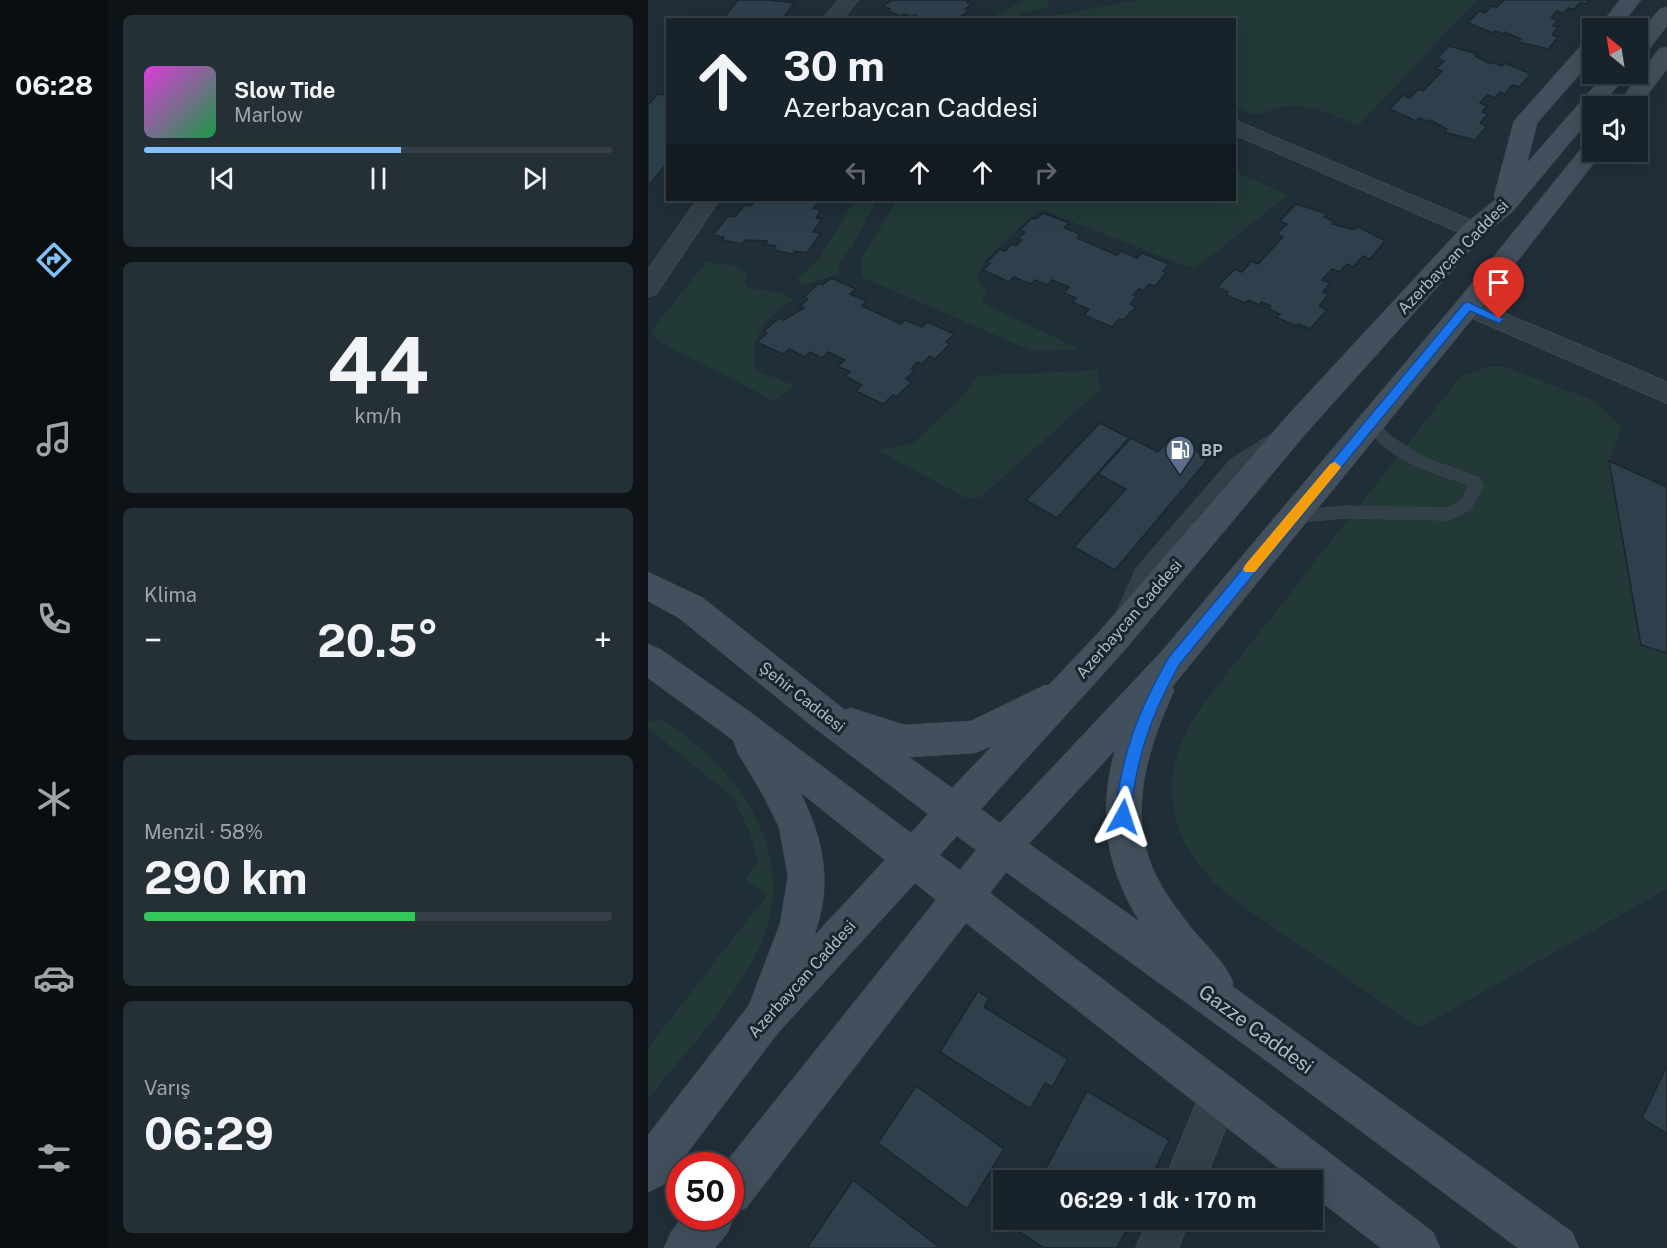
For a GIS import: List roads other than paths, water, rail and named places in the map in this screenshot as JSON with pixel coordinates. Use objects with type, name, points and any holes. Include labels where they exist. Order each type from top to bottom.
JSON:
[{"type":"main road","points":[[1616,18],[1630,0]]},
{"type":"main road","points":[[1648,36],[1667,13]]},
{"type":"main road","points":[[1635,96],[1667,54]]},
{"type":"main road","points":[[1504,205],[1526,121],[1582,58]]},
{"type":"main road","name":"Azerbaycan Caddesi","points":[[648,1170],[763,1020],[1111,642],[1298,423],[1474,230],[1504,205],[1607,84]]},
{"type":"main road","points":[[744,1174],[1002,847],[1174,661],[1468,306],[1583,162]]},
{"type":"main road","name":"Şehir Caddesi","points":[[648,585],[691,608],[824,715],[955,811]]},
{"type":"main road","points":[[648,659],[738,723],[912,856],[1417,1248]]},
{"type":"main road","points":[[1174,661],[1151,700],[1126,780],[1123,817],[1128,853],[1145,892],[1166,926],[1204,974],[1275,1041]]},
{"type":"main road","points":[[824,715],[905,741],[975,737],[1040,704],[1082,673]]},
{"type":"main road","points":[[738,723],[777,783],[797,825],[807,876],[799,924],[763,1020]]},
{"type":"main road","name":"Gazze Caddesi","points":[[955,811],[1002,847],[1275,1041],[1556,1248]]},
{"type":"main road","points":[[687,1248],[700,1230]]},
{"type":"street","points":[[833,18],[849,0]]},
{"type":"street","points":[[1236,127],[1474,230]]},
{"type":"street","points":[[648,288],[707,201]]},
{"type":"street","points":[[1468,306],[1667,393]]},
{"type":"street","points":[[1189,1170],[1220,1094]]},
{"type":"street","points":[[1157,1248],[1164,1230]]},
{"type":"lane","points":[[1293,517],[1344,512],[1448,514],[1465,507],[1476,487],[1475,482],[1420,462],[1385,440],[1371,424]]},
{"type":"place","name":"BP","points":[[1180,476]]}]
